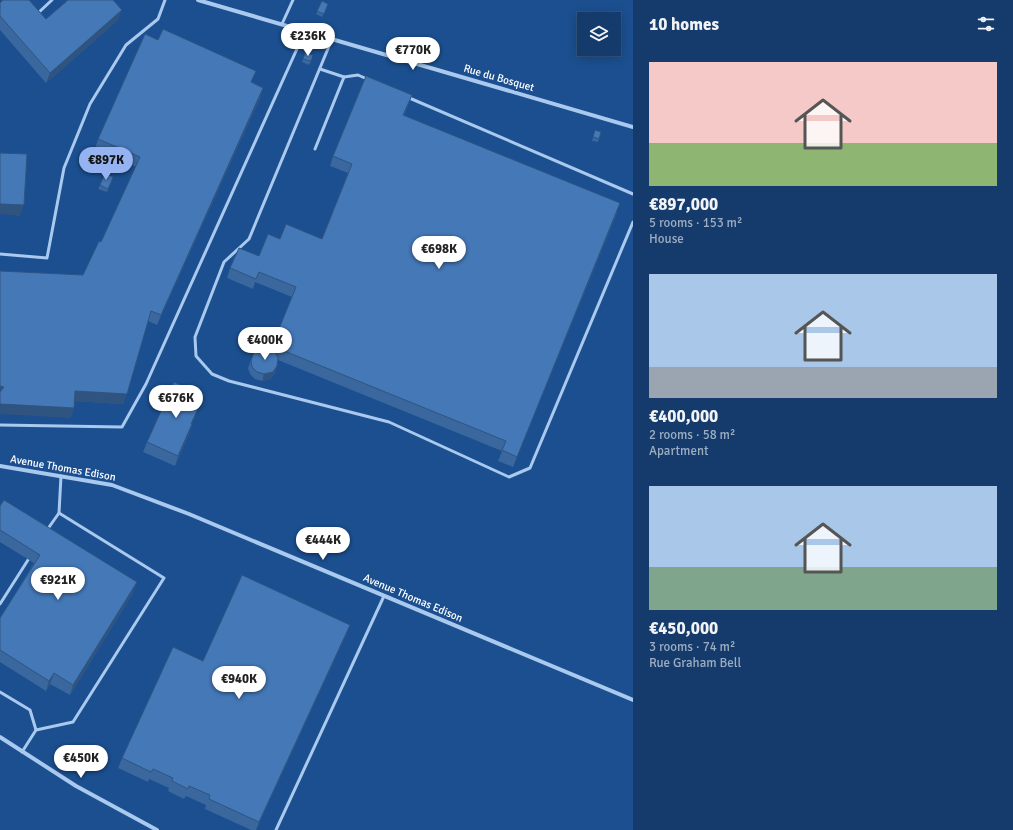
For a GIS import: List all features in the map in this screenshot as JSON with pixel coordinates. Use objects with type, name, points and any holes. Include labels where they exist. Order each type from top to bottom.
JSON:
[{"type":"street","name":"Rue du Bosquet","points":[[198,0],[633,127]]},
{"type":"street","name":"Avenue Thomas Edison","points":[[0,466],[112,485],[161,503],[633,700]]},
{"type":"street","points":[[0,737],[76,786],[157,830]]},
{"type":"lane","points":[[37,14],[52,0]]},
{"type":"lane","points":[[0,254],[47,258],[64,168],[90,104],[126,45],[158,19],[165,0]]},
{"type":"lane","points":[[282,24],[293,0]]},
{"type":"lane","points":[[0,425],[122,427],[146,384],[305,31]]},
{"type":"lane","points":[[332,39],[249,239],[224,262],[195,337],[196,356],[212,374],[229,381],[267,392],[389,422],[509,477],[530,468],[633,222]]},
{"type":"lane","points":[[320,68],[344,77],[358,75],[373,82]]},
{"type":"lane","points":[[315,149],[344,77]]},
{"type":"lane","points":[[402,94],[633,194]]},
{"type":"lane","points":[[43,537],[59,513],[61,476]]},
{"type":"lane","points":[[22,752],[36,730],[73,722],[164,578],[59,513]]},
{"type":"lane","points":[[0,604],[28,560]]},
{"type":"lane","points":[[276,830],[384,596]]},
{"type":"lane","points":[[0,692],[30,710],[36,730]]},
{"type":"building","points":[[3,0],[29,0],[46,19],[68,0],[113,0],[122,10],[50,73],[0,16],[0,3]]},
{"type":"building","points":[[322,1],[328,4],[324,14],[317,11]]},
{"type":"building","points":[[163,29],[256,71],[251,82],[263,88],[161,315],[151,311],[127,394],[75,391],[74,408],[0,404],[0,392],[4,387],[0,386],[0,271],[83,275],[99,241],[101,242],[140,157],[98,139],[145,34],[158,40]]},
{"type":"building","points":[[305,53],[313,55],[311,61],[303,59]]},
{"type":"building","points":[[366,76],[412,95],[403,115],[620,203],[517,457],[502,450],[506,441],[272,346],[296,287],[259,272],[256,279],[230,268],[239,248],[259,256],[268,234],[280,239],[286,224],[322,239],[352,164],[333,156]]},
{"type":"building","points":[[595,130],[601,132],[599,139],[593,137]]},
{"type":"building","points":[[0,153],[27,154],[24,205],[0,204]]},
{"type":"building","points":[[105,173],[113,177],[108,189],[100,185]]},
{"type":"building","points":[[264,347],[275,351],[278,358],[277,366],[273,372],[264,374],[257,372],[252,367],[251,361],[254,352]]},
{"type":"building","points":[[174,382],[204,395],[178,456],[147,442]]},
{"type":"building","points":[[4,500],[137,582],[73,685],[54,673],[49,681],[0,650],[0,618],[40,555],[0,530],[0,506]]},
{"type":"building","points":[[242,575],[350,625],[259,822],[209,799],[210,795],[189,786],[188,789],[172,781],[173,778],[153,769],[151,772],[122,758],[173,647],[203,661]]}]
